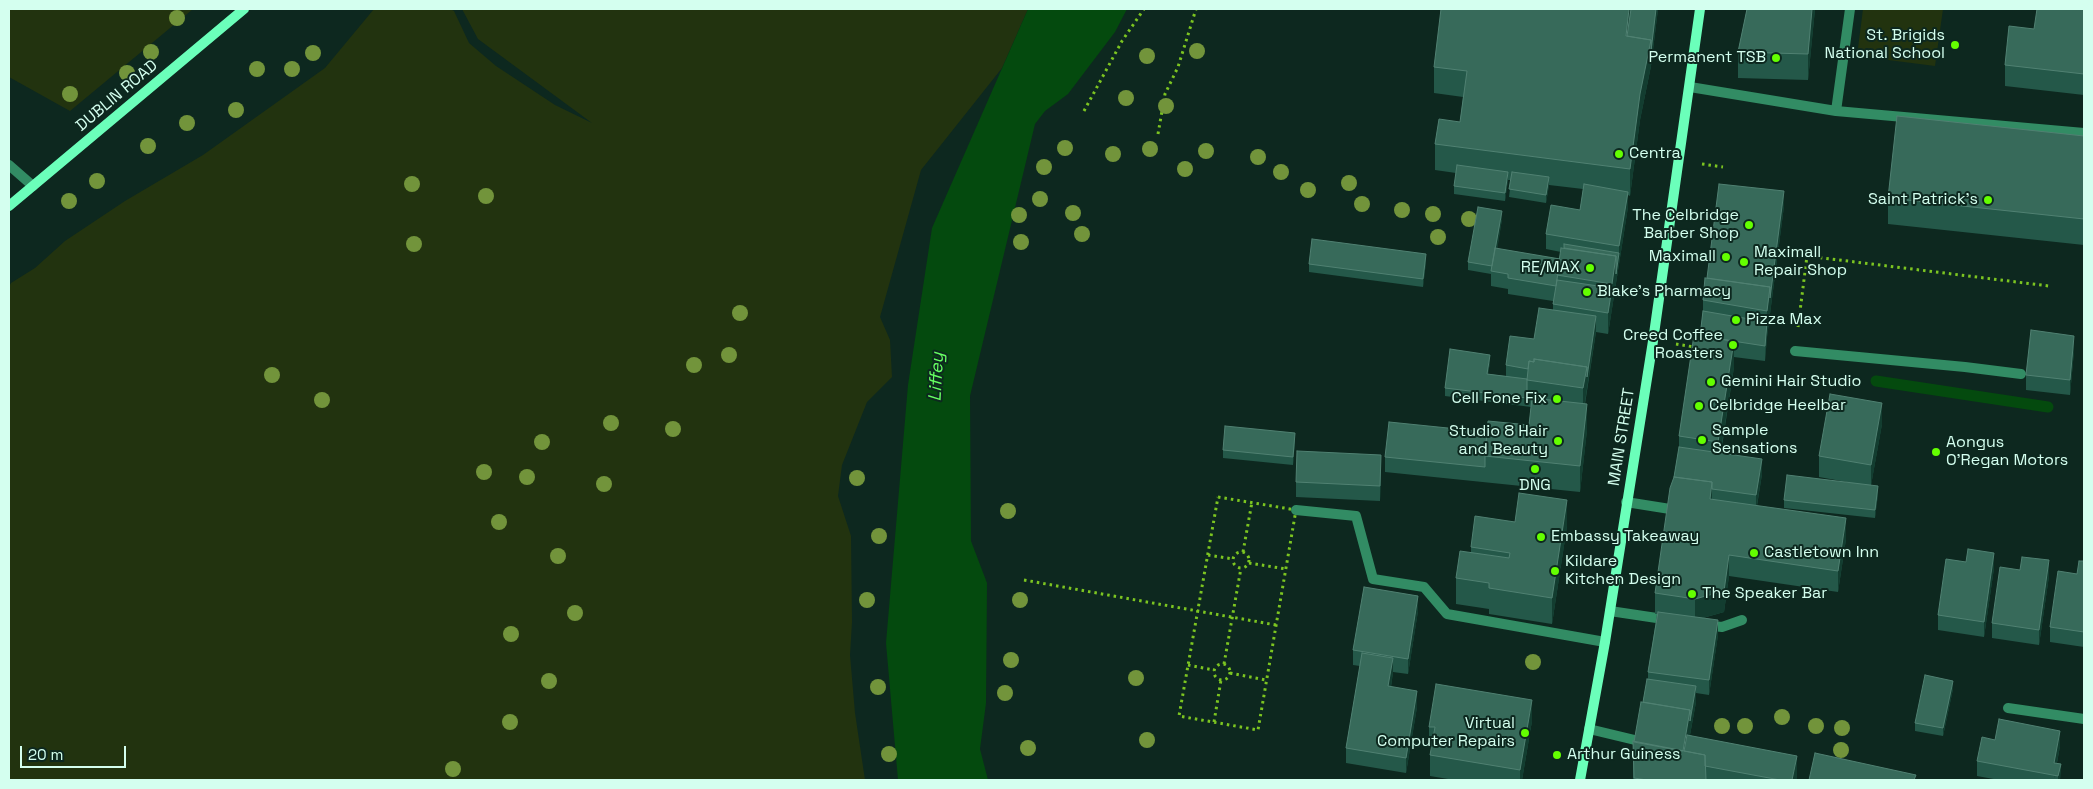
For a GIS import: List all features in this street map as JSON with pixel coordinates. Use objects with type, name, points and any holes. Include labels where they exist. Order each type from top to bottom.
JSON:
[{"type":"main road","name":"DUBLIN ROAD","points":[[9,206],[244,9]]},
{"type":"main road","name":"MAIN STREET","points":[[1580,780],[1605,642],[1653,341],[1700,9]]},
{"type":"street","points":[[1836,111],[1850,9]]},
{"type":"street","points":[[1690,87],[1836,111],[2084,132]]},
{"type":"street","points":[[9,165],[33,186]]},
{"type":"street","points":[[1795,351],[2021,374]]},
{"type":"street","points":[[1626,502],[1670,509]]},
{"type":"street","points":[[1296,510],[1356,516],[1373,579],[1424,587],[1447,614],[1605,642]]},
{"type":"street","points":[[1610,611],[1722,627],[1742,620]]},
{"type":"street","points":[[2008,708],[2084,719]]},
{"type":"street","points":[[1589,729],[1639,741]]},
{"type":"path","points":[[1084,111],[1122,41],[1144,9]]},
{"type":"path","points":[[1158,134],[1165,94],[1178,67],[1196,9]]},
{"type":"path","points":[[1795,351],[1807,256],[2048,286]]},
{"type":"path","points":[[1653,341],[1700,348]]},
{"type":"path","points":[[1218,496],[1252,502],[1296,510],[1258,730],[1179,716],[1218,496]]},
{"type":"path","points":[[1243,552],[1252,502]]},
{"type":"path","points":[[1238,552],[1243,552],[1249,557],[1249,563],[1245,568],[1240,568],[1235,566],[1233,559],[1238,552]]},
{"type":"path","points":[[1208,555],[1233,559]]},
{"type":"path","points":[[1249,563],[1286,570]]},
{"type":"path","points":[[1224,664],[1240,568]]},
{"type":"path","points":[[1024,580],[1276,625]]},
{"type":"path","points":[[1224,664],[1219,664],[1214,670],[1215,677],[1222,680],[1228,678],[1230,673]]},
{"type":"path","points":[[1224,664],[1230,673]]},
{"type":"path","points":[[1188,665],[1214,670]]},
{"type":"path","points":[[1230,673],[1266,680]]},
{"type":"path","points":[[1214,722],[1222,680]]},
{"type":"shaded area","points":[[9,9],[193,9],[70,111],[9,77]]},
{"type":"shaded area","points":[[374,9],[450,9],[454,11],[469,43],[496,66],[555,105],[592,123],[478,39],[462,9],[1028,9],[1002,68],[921,170],[880,317],[890,340],[892,377],[867,402],[842,465],[838,496],[851,536],[852,622],[850,655],[855,713],[865,780],[9,780],[9,287],[11,283],[35,268],[65,241],[125,201],[203,155],[325,68]]},
{"type":"shaded area","points":[[1863,9],[1943,9],[1935,66],[1857,56]]},
{"type":"water","name":"Liffey","points":[[1028,9],[1127,9],[1115,32],[1068,94],[1045,111],[1035,124],[970,396],[971,541],[987,583],[986,703],[980,749],[988,780],[898,780],[886,643],[908,385],[932,228]]},
{"type":"building","points":[[1441,9],[1629,9],[1626,36],[1651,40],[1640,94],[1630,169],[1435,144],[1439,119],[1460,122],[1467,71],[1434,67]]},
{"type":"building","points":[[1631,9],[1656,9],[1651,51],[1651,40],[1627,36]]},
{"type":"building","points":[[1747,9],[1812,9],[1808,54],[1738,52]]},
{"type":"building","points":[[2037,9],[2084,9],[2084,74],[2005,65],[2009,26],[2034,29]]},
{"type":"building","name":"Saint Patrick's","points":[[1897,116],[2084,136],[2084,219],[1888,198]]},
{"type":"building","points":[[1457,165],[1508,172],[1505,193],[1454,186]]},
{"type":"building","points":[[1512,172],[1549,177],[1546,195],[1509,189]]},
{"type":"building","points":[[1584,184],[1628,192],[1619,246],[1546,234],[1551,205],[1580,210]]},
{"type":"building","points":[[1719,184],[1784,191],[1770,298],[1770,287],[1707,278]]},
{"type":"building","points":[[1478,207],[1502,211],[1492,266],[1468,262]]},
{"type":"building","points":[[1312,239],[1426,254],[1423,279],[1309,264]]},
{"type":"building","points":[[1564,244],[1619,253],[1616,274],[1616,256],[1564,248]]},
{"type":"building","points":[[1495,248],[1560,259],[1556,286],[1508,278],[1508,274],[1491,271]]},
{"type":"building","name":"RE/MAX","points":[[1561,248],[1616,256],[1612,284],[1557,275]]},
{"type":"building","points":[[1705,278],[1770,287],[1767,311],[1703,300]]},
{"type":"building","name":"Blake's Pharmacy","points":[[1557,280],[1612,288],[1608,313],[1553,304]]},
{"type":"building","points":[[1539,308],[1596,316],[1587,377],[1587,367],[1534,359],[1534,362],[1529,361],[1528,369],[1506,365],[1510,336],[1534,339]]},
{"type":"building","points":[[1703,311],[1767,322],[1765,346],[1700,336]]},
{"type":"building","points":[[2031,330],[2074,336],[2070,380],[2026,375]]},
{"type":"building","points":[[1694,335],[1734,341],[1718,442],[1679,436]]},
{"type":"building","points":[[1450,349],[1490,355],[1487,374],[1527,379],[1527,398],[1445,388]]},
{"type":"building","points":[[1534,359],[1587,367],[1583,388],[1527,380],[1529,361],[1534,362]]},
{"type":"building","points":[[1830,394],[1882,403],[1871,465],[1819,456]]},
{"type":"building","points":[[1532,398],[1587,404],[1580,466],[1485,456],[1488,421],[1529,425]]},
{"type":"building","points":[[1389,422],[1487,432],[1485,467],[1385,457]]},
{"type":"building","points":[[1225,426],[1295,433],[1293,457],[1223,450]]},
{"type":"building","points":[[1679,447],[1762,459],[1756,495],[1712,489],[1712,482],[1674,477]]},
{"type":"building","points":[[1297,451],[1381,455],[1380,486],[1296,482]]},
{"type":"building","points":[[1787,475],[1878,486],[1875,510],[1784,500]]},
{"type":"building","points":[[1674,477],[1712,482],[1710,499],[1846,518],[1838,571],[1729,555],[1724,591],[1695,599],[1655,593],[1670,488]]},
{"type":"building","points":[[1519,493],[1567,500],[1552,598],[1489,588],[1489,583],[1456,578],[1460,551],[1509,558],[1510,553],[1471,547],[1475,516],[1515,522]]},
{"type":"building","points":[[1968,549],[1994,553],[1984,622],[1938,615],[1946,559],[1966,562]]},
{"type":"building","points":[[2022,557],[2049,560],[2039,630],[1992,623],[2000,567],[2020,570]]},
{"type":"building","points":[[2079,561],[2084,561],[2084,632],[2050,627],[2058,571],[2077,574]]},
{"type":"building","points":[[1364,587],[1418,596],[1408,659],[1353,650]]},
{"type":"building","points":[[1658,612],[1718,620],[1709,680],[1648,672]]},
{"type":"building","points":[[1362,653],[1393,658],[1388,686],[1417,691],[1406,758],[1346,748]]},
{"type":"building","points":[[1925,675],[1953,681],[1943,728],[1915,723]]},
{"type":"building","points":[[1647,679],[1696,686],[1690,721],[1690,710],[1643,702]]},
{"type":"building","points":[[1436,684],[1532,700],[1520,770],[1430,755],[1435,727],[1429,727]]},
{"type":"building","points":[[1641,702],[1690,710],[1683,751],[1634,742]]},
{"type":"building","points":[[1999,719],[2060,731],[2054,763],[2061,764],[2058,776],[1977,761],[1982,737],[1995,740]]},
{"type":"building","points":[[1687,735],[1797,756],[1792,780],[1780,780],[1705,766],[1705,755],[1684,751]]},
{"type":"building","points":[[1633,741],[1705,755],[1706,780],[1647,780],[1634,778]]},
{"type":"building","points":[[1815,753],[1916,775],[1914,780],[1809,780]]},
{"type":"waterway","points":[[1876,381],[2048,407]]},
{"type":"place","name":"St. Brigids National School","points":[[1955,45]]},
{"type":"place","name":"Permanent TSB","points":[[1776,58]]},
{"type":"place","name":"Centra","points":[[1619,154]]},
{"type":"place","name":"Saint Patrick's","points":[[1988,200]]},
{"type":"place","name":"The Celbridge Barber Shop","points":[[1749,225]]},
{"type":"place","name":"Maximall","points":[[1726,257]]},
{"type":"place","name":"Maximall Repair Shop","points":[[1744,262]]},
{"type":"place","name":"RE/MAX","points":[[1590,268]]},
{"type":"place","name":"Blake's Pharmacy","points":[[1587,292]]},
{"type":"place","name":"Pizza Max","points":[[1736,320]]},
{"type":"place","name":"Creed Coffee Roasters","points":[[1733,345]]},
{"type":"place","name":"Gemini Hair Studio","points":[[1711,382]]},
{"type":"place","name":"Cell Fone Fix","points":[[1557,399]]},
{"type":"place","name":"Celbridge Heelbar","points":[[1699,406]]},
{"type":"place","name":"Sample Sensations","points":[[1702,440]]},
{"type":"place","name":"Studio 8 Hair and Beauty","points":[[1558,441]]},
{"type":"place","name":"Aongus O'Regan Motors","points":[[1936,452]]},
{"type":"place","name":"DNG","points":[[1535,469]]},
{"type":"place","name":"Embassy Takeaway","points":[[1541,537]]},
{"type":"place","name":"Castletown Inn","points":[[1754,553]]},
{"type":"place","name":"Kildare Kitchen Design","points":[[1555,571]]},
{"type":"place","name":"The Speaker Bar","points":[[1692,594]]},
{"type":"place","name":"Virtual Computer Repairs","points":[[1525,733]]},
{"type":"place","name":"Arthur Guiness","points":[[1557,755]]}]
